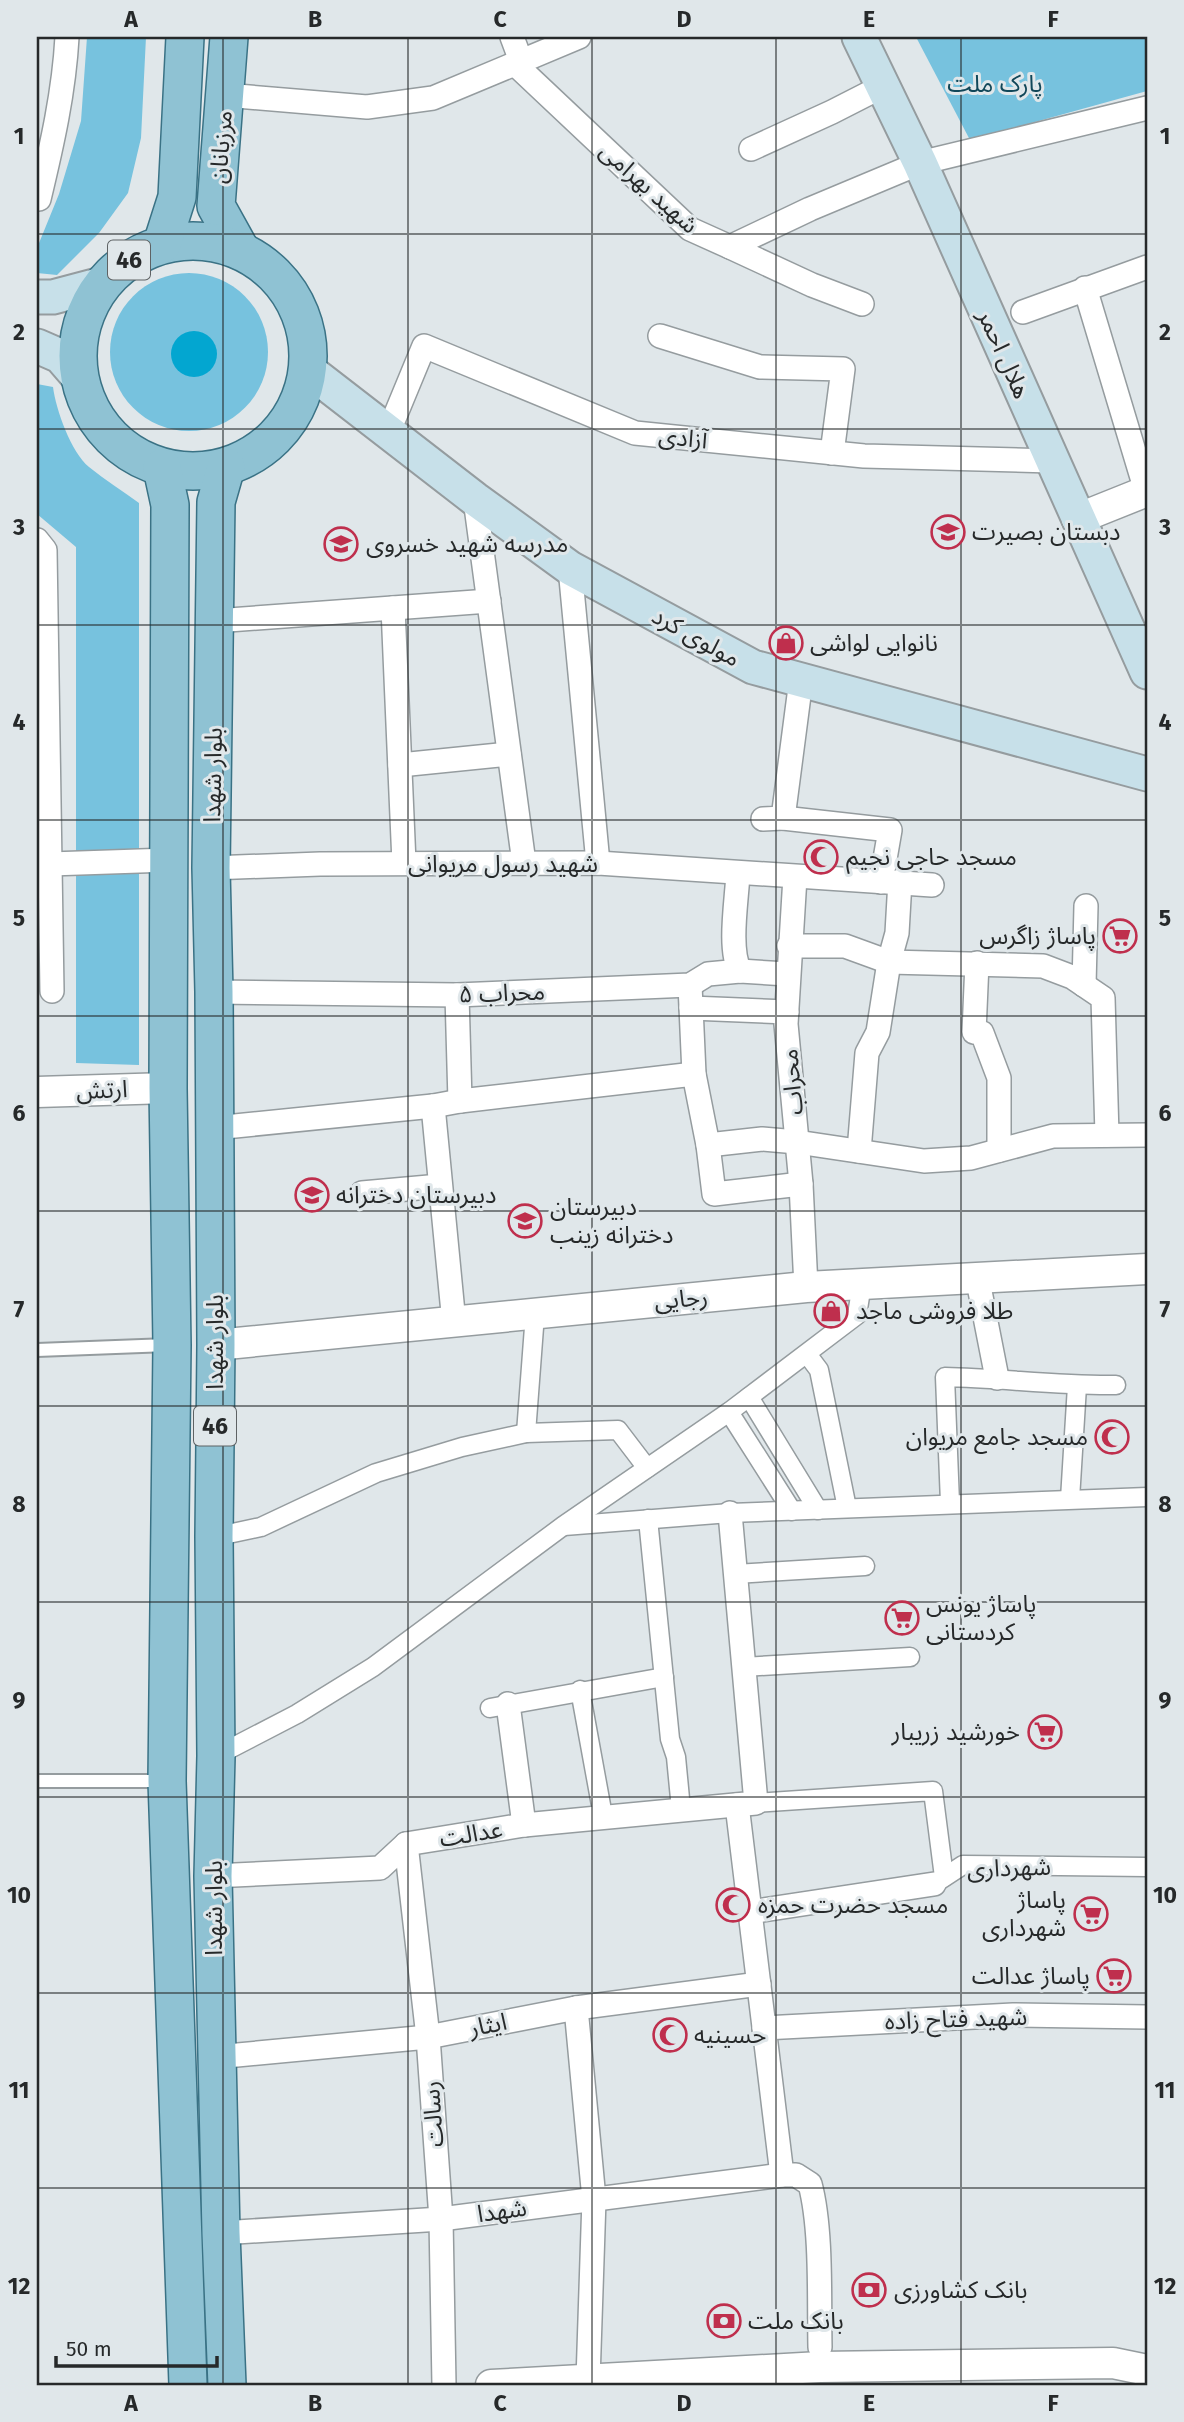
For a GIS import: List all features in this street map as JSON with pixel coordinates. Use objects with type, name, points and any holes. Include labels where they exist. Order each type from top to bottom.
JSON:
[{"type":"main road","name":"مرزبانان","points":[[162,244],[177,197],[185,37]]},
{"type":"main road","name":"مرزبانان","points":[[229,37],[216,206],[241,251]]},
{"type":"main road","name":"هلال احمر","points":[[859,37],[920,163],[1077,519],[1143,655]]},
{"type":"main road","name":"46","points":[[189,240],[216,242],[241,251],[271,271],[293,299],[306,334],[307,369],[299,402],[282,430],[257,453],[226,467],[194,472],[162,468],[132,455],[108,435],[90,408],[79,378],[78,345],[86,313],[102,284],[119,267],[139,253],[162,244],[189,240]]},
{"type":"main road","points":[[37,297],[53,297],[102,284]]},
{"type":"main road","points":[[37,346],[60,356],[79,378]]},
{"type":"main road","name":"مولوی کرد","points":[[307,369],[475,499],[570,568],[753,667],[1147,774]]},
{"type":"main road","name":"بلوار شهدا","points":[[226,467],[216,502],[211,868],[216,1345],[216,1756],[213,1876],[227,2385]]},
{"type":"main road","name":"بلوار شهدا","points":[[162,468],[170,505],[168,1088],[172,1345],[167,1781],[188,2385]]},
{"type":"street","points":[[39,199],[56,131],[65,77],[67,37]]},
{"type":"street","points":[[512,37],[518,62]]},
{"type":"street","points":[[225,95],[367,107],[433,98],[579,37]]},
{"type":"street","name":"شهید بهرامی","points":[[518,62],[690,229],[812,285],[862,304]]},
{"type":"street","points":[[751,149],[881,87]]},
{"type":"street","points":[[730,247],[810,209],[920,163],[1147,108]]},
{"type":"street","points":[[1023,312],[1147,267]]},
{"type":"street","points":[[1077,519],[1147,491],[1085,288]]},
{"type":"street","points":[[660,336],[760,367],[843,369],[832,453]]},
{"type":"street","name":"آزادی","points":[[388,433],[425,346],[635,433],[832,453],[1051,461]]},
{"type":"street","points":[[475,499],[524,863]]},
{"type":"street","points":[[37,540],[45,550],[52,991]]},
{"type":"street","points":[[570,568],[598,863]]},
{"type":"street","points":[[215,621],[489,601]]},
{"type":"street","points":[[393,608],[404,863]]},
{"type":"street","points":[[801,680],[773,818],[890,830],[890,882],[897,933],[889,962],[878,1032],[867,1053],[859,1151]]},
{"type":"street","points":[[400,765],[509,754]]},
{"type":"street","points":[[50,864],[169,860]]},
{"type":"street","name":"شهید رسول مریوانی","points":[[211,868],[404,863],[598,863],[932,885]]},
{"type":"street","points":[[738,873],[734,949],[735,963],[740,971]]},
{"type":"street","name":"محراب","points":[[794,877],[787,1012],[802,1184],[806,1287]]},
{"type":"street","points":[[1084,985],[1086,906]]},
{"type":"street","points":[[789,946],[845,946],[889,962],[1043,966],[1072,977],[1103,998],[1107,1135]]},
{"type":"street","points":[[977,963],[974,1032],[982,1033],[999,1078],[999,1150]]},
{"type":"street","name":"محراب ۵","points":[[214,992],[690,996],[708,974],[740,971],[787,974]]},
{"type":"street","points":[[457,995],[460,1101]]},
{"type":"street","points":[[787,1012],[690,996],[694,1074],[708,1145],[714,1194],[802,1184]]},
{"type":"street","points":[[215,1128],[433,1106],[694,1074]]},
{"type":"street","name":"ارتش","points":[[37,1092],[168,1088]]},
{"type":"street","points":[[433,1106],[454,1323]]},
{"type":"street","points":[[708,1145],[762,1139],[924,1161],[971,1158],[1053,1136],[1147,1135]]},
{"type":"street","points":[[362,1193],[440,1186]]},
{"type":"street","name":"رجایی","points":[[216,1345],[806,1287],[1147,1269]]},
{"type":"street","points":[[977,1276],[997,1378]]},
{"type":"street","points":[[216,1756],[297,1714],[373,1667],[563,1526],[729,1412],[857,1315],[862,1284]]},
{"type":"street","points":[[526,1433],[535,1314]]},
{"type":"street","points":[[807,1354],[819,1370],[847,1508]]},
{"type":"street","points":[[950,1503],[945,1377],[997,1378],[1077,1386],[1116,1385]]},
{"type":"street","points":[[1070,1500],[1077,1386]]},
{"type":"street","points":[[749,1396],[818,1510]]},
{"type":"street","points":[[729,1412],[792,1511]]},
{"type":"street","points":[[214,1537],[261,1527],[376,1473],[462,1447],[526,1433],[618,1430],[647,1468]]},
{"type":"street","points":[[563,1526],[730,1513],[1147,1497]]},
{"type":"street","points":[[730,1513],[743,1667],[750,1912],[782,2175],[805,2178],[812,2193],[817,2242],[820,2347]]},
{"type":"street","points":[[648,1519],[670,1739],[676,1757],[681,1809]]},
{"type":"street","points":[[735,1574],[865,1566]]},
{"type":"street","points":[[743,1667],[910,1657]]},
{"type":"street","points":[[524,1825],[499,1706],[664,1676]]},
{"type":"street","points":[[580,1690],[603,1816]]},
{"type":"street","points":[[747,1804],[933,1791],[939,1880]]},
{"type":"street","name":"عدالت","points":[[213,1876],[380,1868],[407,1844],[524,1825],[747,1804]]},
{"type":"street","name":"رسالت","points":[[407,1844],[428,2037],[440,2219],[444,2385]]},
{"type":"street","name":"شهرداری","points":[[750,1912],[939,1880],[963,1865],[1147,1867]]},
{"type":"street","name":"ایثار","points":[[216,2057],[428,2037],[576,2008],[759,1983]]},
{"type":"street","points":[[576,2008],[594,2199],[588,2380]]},
{"type":"street","name":"شهید فتاح زاده","points":[[764,2028],[1013,2015],[1147,2017]]},
{"type":"street","name":"شهدا","points":[[221,2233],[440,2219],[782,2175]]},
{"type":"street","points":[[491,2385],[820,2367],[1113,2363],[1147,2370]]},
{"type":"lane","points":[[37,1350],[172,1345]]},
{"type":"lane","points":[[37,1781],[167,1781]]},
{"type":"green space","points":[[87,37],[146,37],[141,138],[128,193],[99,233],[57,275],[37,273],[37,248],[59,194],[81,121]]},
{"type":"green space","name":"پارک ملت","points":[[916,37],[1147,37],[1147,91],[970,140]]},
{"type":"green space","points":[[189,273],[219,279],[245,296],[262,322],[268,352],[262,382],[245,408],[219,425],[189,431],[159,425],[133,408],[116,382],[110,352],[116,322],[133,296],[159,279]]},
{"type":"green space","points":[[37,384],[53,387],[65,430],[82,460],[139,503],[139,1065],[76,1063],[76,547],[37,514]]},
{"type":"shaded area","points":[[194,331],[210,338],[217,354],[210,370],[194,377],[178,370],[171,354],[178,338]]},
{"type":"place","name":"دبستان بصیرت","points":[[948,532]]},
{"type":"place","name":"مدرسه شهید خسروی","points":[[341,544]]},
{"type":"place","name":"نانوایی لواشی","points":[[786,643]]},
{"type":"place","name":"مسجد حاجی نجیم","points":[[821,857]]},
{"type":"place","name":"پاساژ زاگرس","points":[[1120,936]]},
{"type":"place","name":"دبیرستان دخترانه","points":[[312,1195]]},
{"type":"place","name":"دبیرستان دخترانه زینب","points":[[525,1221]]},
{"type":"place","name":"طلا فروشی ماجد","points":[[831,1311]]},
{"type":"place","name":"مسجد جامع مریوان","points":[[1112,1437]]},
{"type":"place","name":"پاساژ یونس کردستانی","points":[[902,1618]]},
{"type":"place","name":"خورشید زریبار","points":[[1045,1732]]},
{"type":"place","name":"مسجد حضرت حمزه","points":[[733,1905]]},
{"type":"place","name":"پاساژ شهرداری","points":[[1091,1914]]},
{"type":"place","name":"پاساژ عدالت","points":[[1114,1976]]},
{"type":"place","name":"حسینیه","points":[[670,2035]]},
{"type":"place","name":"بانک کشاورزی","points":[[869,2290]]},
{"type":"place","name":"بانک ملت","points":[[724,2321]]}]
